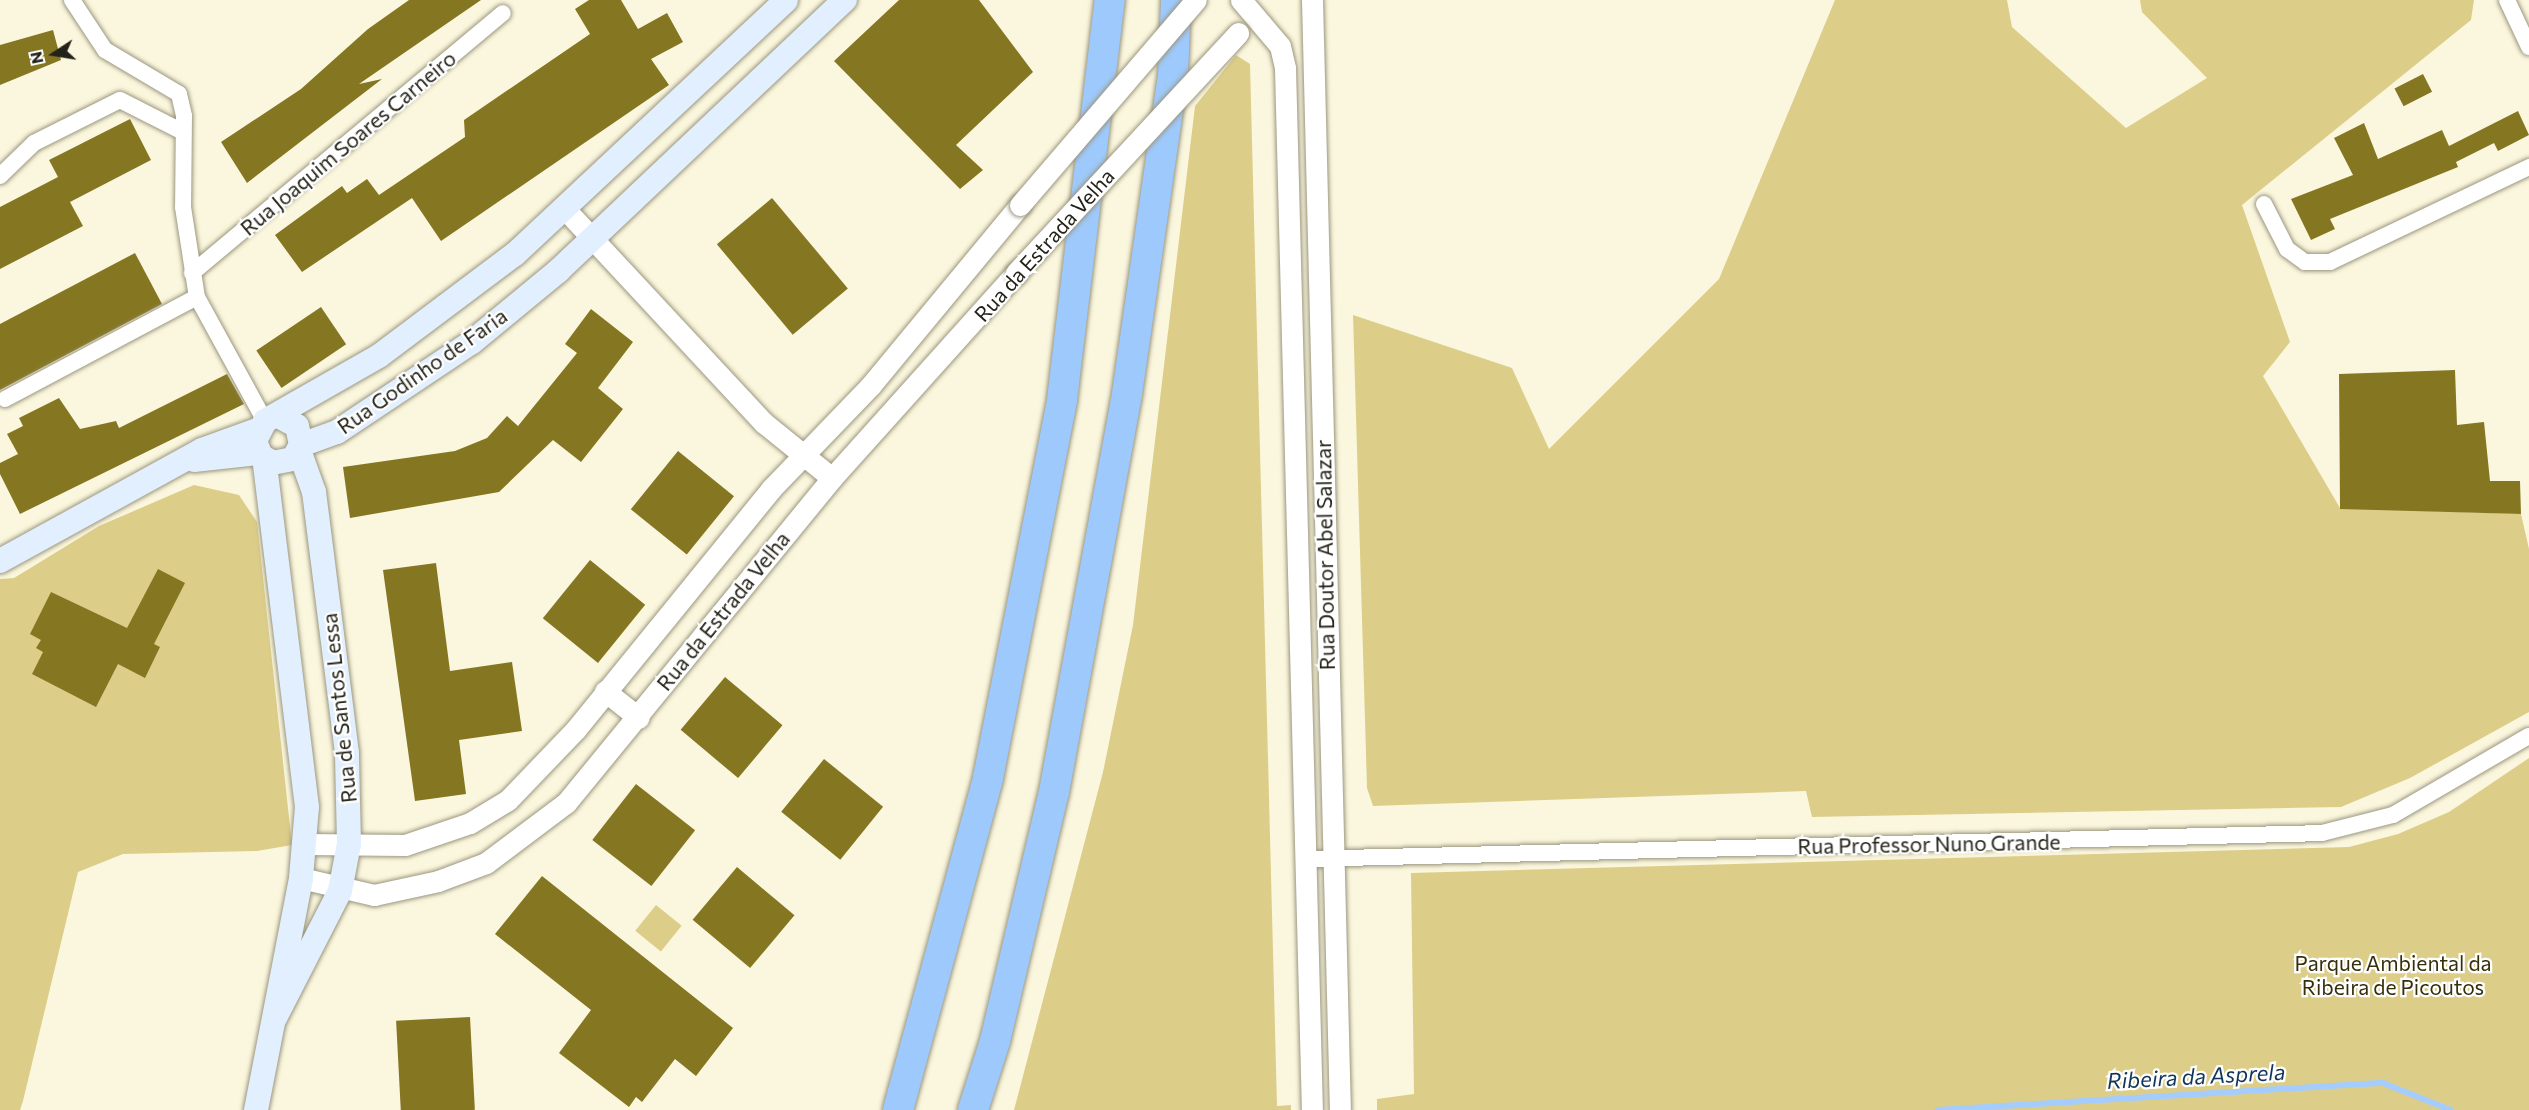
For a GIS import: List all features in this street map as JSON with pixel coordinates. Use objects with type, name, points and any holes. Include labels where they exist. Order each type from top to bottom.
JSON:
[{"type":"highway","points":[[898,1110],[988,778],[1062,400],[1110,0]]},
{"type":"highway","points":[[973,1110],[995,1041],[1058,768],[1126,394],[1173,75],[1176,0]]},
{"type":"main road","name":"Rua Godinho de Faria","points":[[0,561],[192,460],[212,445],[265,436],[440,314],[565,209],[786,0]]},
{"type":"main road","name":"Rua Godinho de Faria","points":[[265,436],[284,463],[300,448],[337,432],[472,342],[592,239],[845,0]]},
{"type":"main road","points":[[265,436],[297,426],[300,448]]},
{"type":"main road","name":"Rua de Santos Lessa","points":[[256,1110],[301,879],[305,844],[304,766],[265,436]]},
{"type":"main road","name":"Rua de Santos Lessa","points":[[272,1022],[289,1000],[304,953],[340,891],[349,844],[347,753],[325,575],[309,467],[300,448]]},
{"type":"street","points":[[72,0],[105,50],[179,93],[183,132],[183,207],[197,297],[265,436]]},
{"type":"street","name":"Rua da Estrada Velha","points":[[305,844],[405,845],[479,817],[539,772],[802,455],[871,385],[1020,205],[1196,0]]},
{"type":"street","name":"Rua Doutor Abel Salazar","points":[[1312,0],[1340,1110]]},
{"type":"street","points":[[2507,0],[2529,47]]},
{"type":"street","name":"Rua da Estrada Velha","points":[[301,879],[340,891],[374,895],[486,863],[566,803],[639,718],[832,478],[1016,273],[1238,33],[1251,3]]},
{"type":"street","name":"Rua Doutor Abel Salazar","points":[[1251,3],[1280,46],[1285,68],[1312,1110]]},
{"type":"street","name":"Rua Joaquim Soares Carneiro","points":[[192,273],[503,13]]},
{"type":"street","points":[[0,176],[34,144],[120,100],[183,132]]},
{"type":"street","points":[[2264,204],[2287,249],[2305,262],[2330,262],[2529,167]]},
{"type":"street","points":[[565,209],[764,423],[832,478]]},
{"type":"street","points":[[5,399],[197,297]]},
{"type":"street","points":[[605,691],[639,718]]},
{"type":"street","name":"Rua Professor Nuno Grande","points":[[1305,859],[2322,833],[2393,815],[2529,736]]},
{"type":"green space","points":[[1835,0],[2007,0],[2012,27],[2126,128],[2207,78],[2142,12],[2140,0],[2474,0],[2471,20],[2242,205],[2290,342],[2263,376],[2340,508],[2521,514],[2529,549],[2529,712],[2410,778],[2341,807],[1812,817],[1806,791],[1373,806],[1367,788],[1353,315],[1512,368],[1549,449],[1719,279]]},
{"type":"green space","points":[[1236,55],[1250,64],[1277,1106],[1291,1105],[1291,1110],[1014,1110],[1103,772],[1133,625],[1195,106]]},
{"type":"green space","points":[[194,485],[239,495],[257,522],[292,845],[257,851],[123,854],[78,872],[23,1101],[20,1110],[0,1110],[0,579],[14,578],[99,526]]},
{"type":"green space","name":"Parque Ambiental da Ribeira de Picoutos","points":[[2529,758],[2529,1110],[1377,1110],[1377,1099],[1414,1094],[1411,873],[2349,847],[2398,834],[2449,812]]},
{"type":"green space","points":[[656,905],[682,926],[661,951],[635,931]]},
{"type":"building","points":[[409,0],[481,0],[359,84],[382,79],[247,183],[221,142],[301,89],[368,29]]},
{"type":"building","points":[[589,0],[621,0],[638,29],[667,13],[683,42],[651,59],[669,85],[441,241],[412,198],[302,272],[275,235],[342,186],[347,193],[367,179],[379,195],[465,137],[464,120],[590,34],[575,9]]},
{"type":"building","points":[[899,0],[979,0],[1033,72],[956,145],[983,170],[960,189],[834,61]]},
{"type":"building","points":[[53,30],[61,60],[0,85],[0,45]]},
{"type":"building","points":[[2423,74],[2432,92],[2404,106],[2394,89]]},
{"type":"building","points":[[2518,111],[2529,135],[2498,151],[2494,143],[2456,162],[2458,167],[2330,219],[2335,229],[2311,240],[2291,199],[2353,175],[2334,138],[2364,123],[2378,159],[2442,130],[2449,146]]},
{"type":"building","points":[[130,119],[151,160],[70,202],[83,226],[0,269],[0,207],[58,177],[49,160]]},
{"type":"building","points":[[772,198],[848,288],[793,335],[717,244]]},
{"type":"building","points":[[135,253],[162,304],[0,390],[0,324]]},
{"type":"building","points":[[321,307],[346,344],[281,388],[256,351]]},
{"type":"building","points":[[591,309],[633,342],[598,388],[623,409],[581,462],[553,440],[499,492],[350,518],[343,467],[455,451],[487,438],[507,416],[518,426],[577,353],[565,344]]},
{"type":"building","points":[[2455,370],[2457,425],[2484,422],[2490,481],[2520,481],[2521,514],[2340,509],[2339,374]]},
{"type":"building","points":[[227,374],[244,404],[20,514],[0,474],[0,463],[18,454],[7,434],[23,426],[19,418],[59,398],[80,429],[116,421],[119,428]]},
{"type":"building","points":[[678,451],[734,496],[687,555],[631,509]]},
{"type":"building","points":[[590,560],[645,605],[598,663],[543,618]]},
{"type":"building","points":[[436,563],[450,671],[512,662],[522,731],[459,740],[466,794],[415,801],[383,570]]},
{"type":"building","points":[[158,569],[185,583],[154,644],[160,647],[145,678],[118,664],[96,707],[32,674],[43,652],[36,648],[41,640],[30,634],[51,592],[127,628]]},
{"type":"building","points":[[725,677],[782,725],[738,778],[681,730]]},
{"type":"building","points":[[824,759],[883,807],[840,860],[781,812]]},
{"type":"building","points":[[636,784],[695,830],[651,886],[592,840]]},
{"type":"building","points":[[737,867],[794,915],[750,968],[693,920]]},
{"type":"building","points":[[542,876],[733,1028],[696,1076],[675,1059],[642,1102],[636,1097],[629,1107],[559,1053],[591,1010],[495,934]]},
{"type":"building","points":[[470,1017],[475,1110],[401,1110],[396,1021]]},
{"type":"waterway","name":"Ribeira da Asprela","points":[[1938,1110],[2383,1083],[2451,1110]]}]
